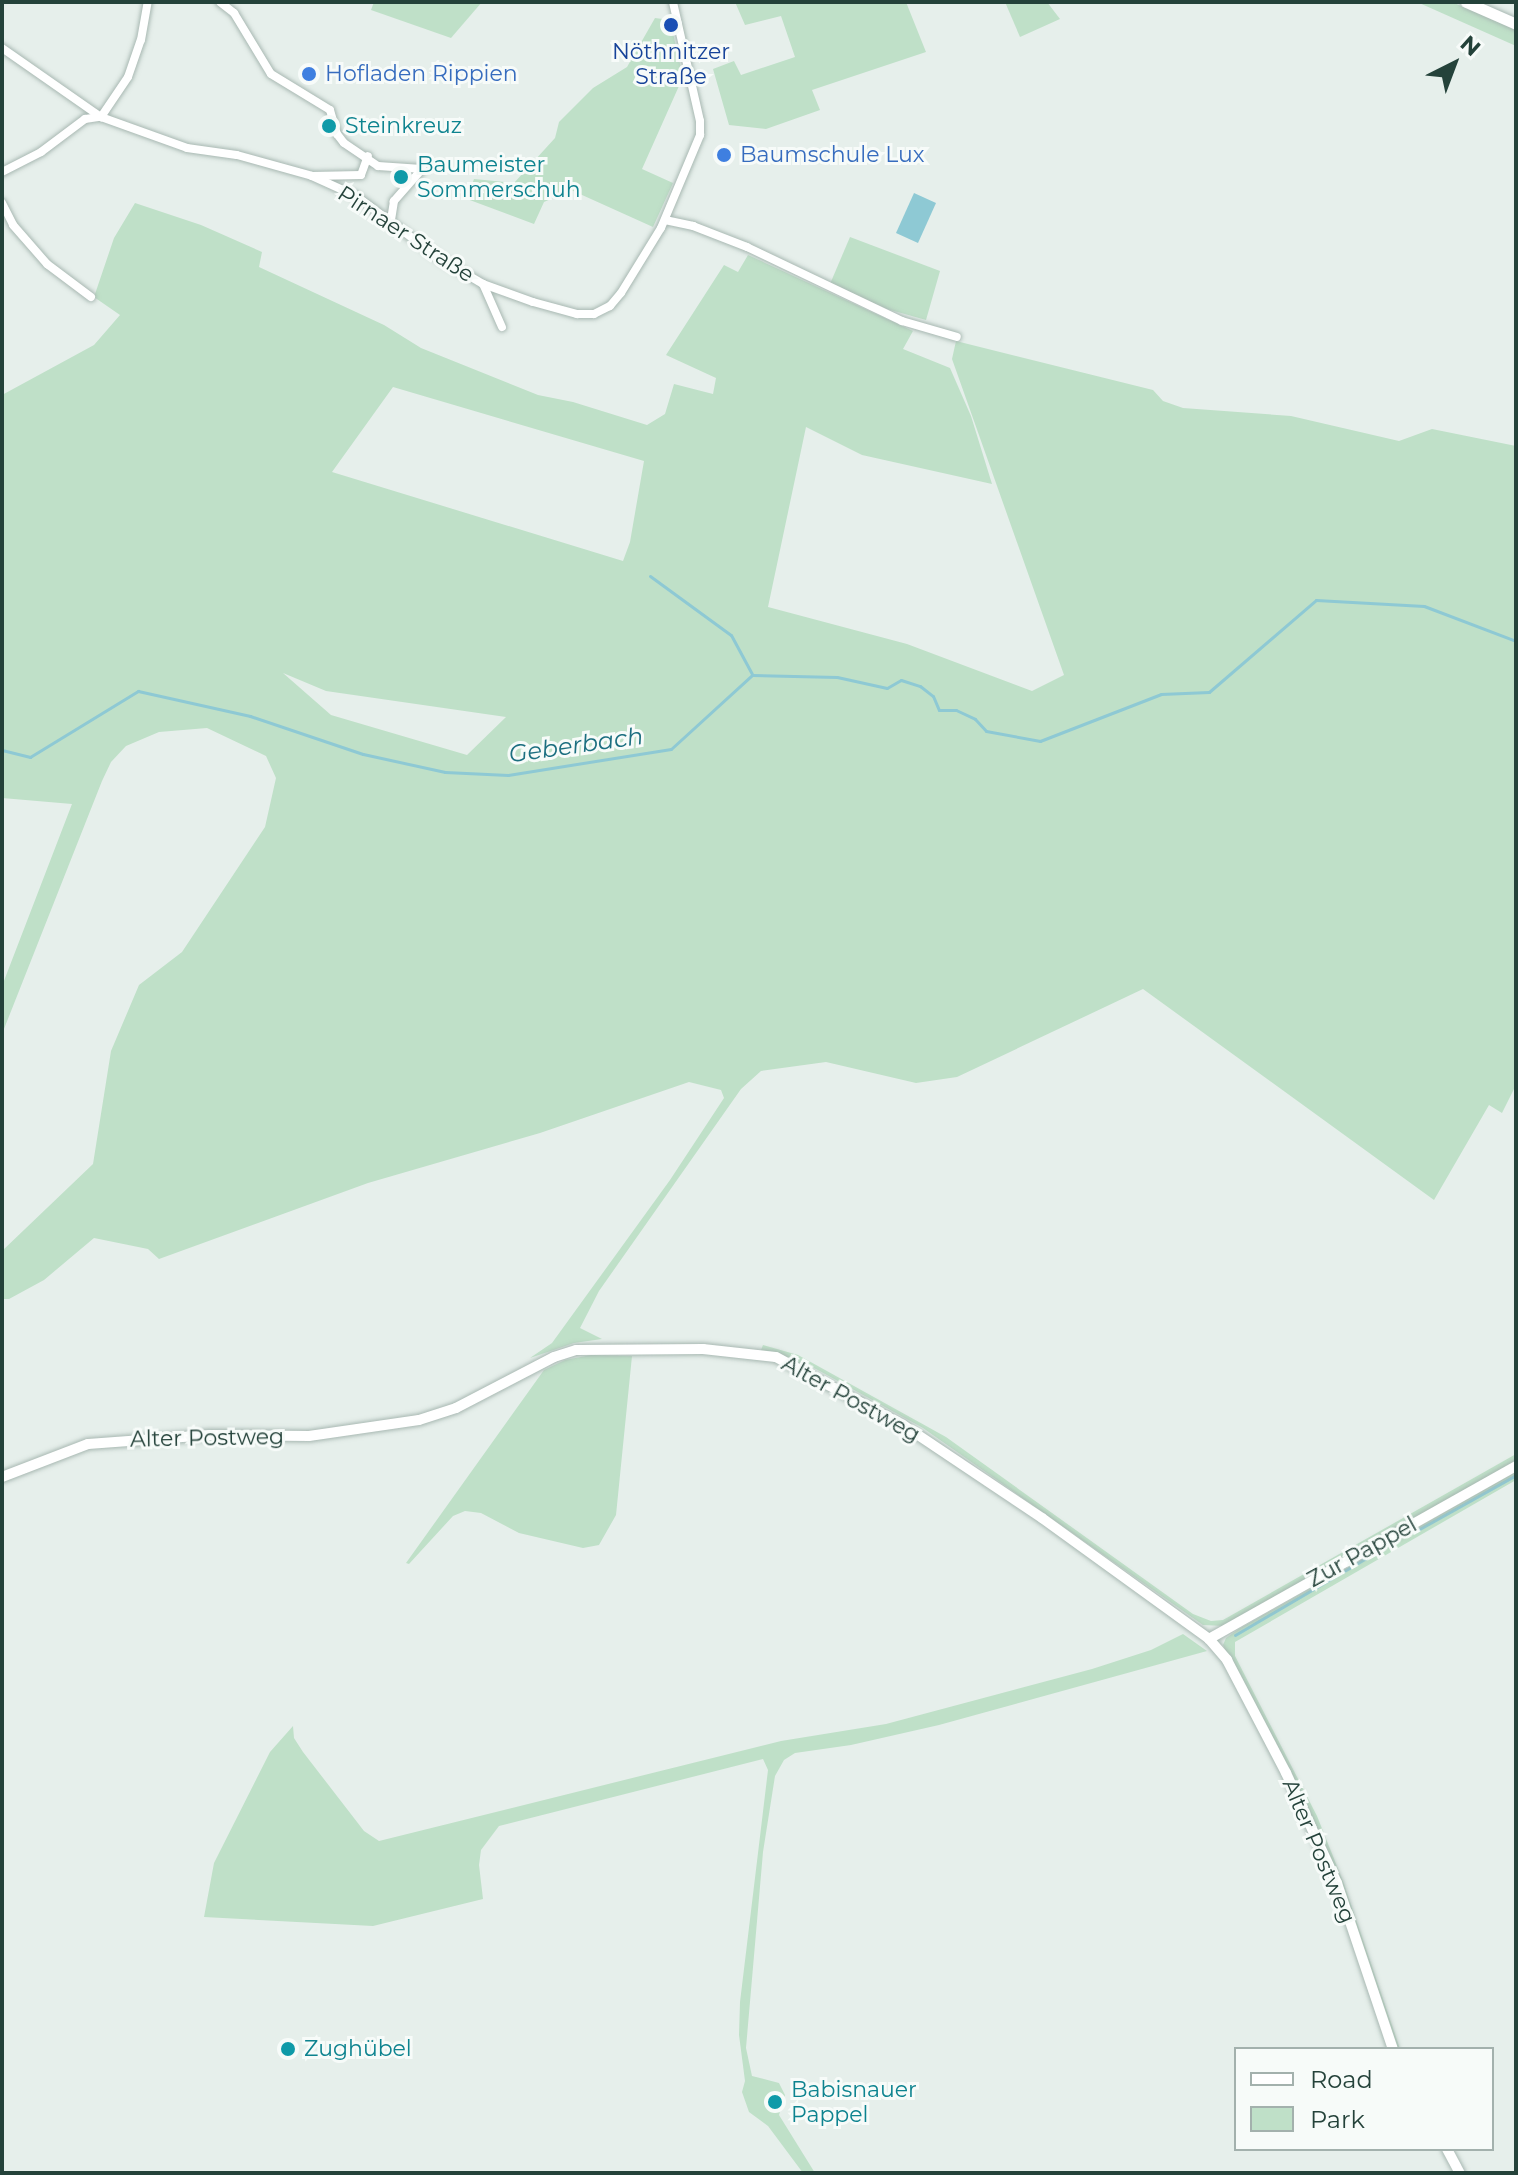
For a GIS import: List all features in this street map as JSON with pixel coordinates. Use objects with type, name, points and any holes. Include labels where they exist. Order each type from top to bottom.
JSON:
[{"type":"main road","points":[[1466,2],[1516,24]]},
{"type":"street","points":[[2,172],[41,152],[85,119],[101,117],[128,77],[141,40],[148,2]]},
{"type":"street","points":[[220,2],[234,13],[271,74],[330,110],[337,134],[344,143],[368,156],[378,166],[422,169],[394,201],[391,219]]},
{"type":"street","points":[[673,2],[700,121],[700,135],[665,220],[693,226],[747,247],[900,320],[957,337]]},
{"type":"street","name":"Pirnaer Straße","points":[[2,48],[101,117],[187,148],[237,155],[312,176],[356,196],[391,219],[442,260],[483,284],[577,314],[594,314],[610,306],[665,220]]},
{"type":"street","points":[[312,176],[361,175],[368,156]]},
{"type":"street","points":[[2,203],[13,225],[47,264],[91,297]]},
{"type":"street","points":[[483,284],[502,327]]},
{"type":"street","name":"Alter Postweg","points":[[2,1477],[88,1444],[210,1435],[309,1436],[419,1420],[456,1408],[576,1350],[748,1352],[776,1357],[903,1425],[1042,1518],[1209,1639],[1227,1660],[1242,1688],[1337,1883],[1392,2047]]},
{"type":"street","name":"Zur Pappel","points":[[1209,1639],[1516,1466]]},
{"type":"street","points":[[1448,2151],[1460,2173]]},
{"type":"green space","points":[[374,2],[482,2],[451,38],[371,10]]},
{"type":"green space","points":[[735,2],[906,2],[926,52],[812,90],[820,110],[766,129],[729,125],[713,69],[734,61],[741,75],[795,57],[781,16],[745,25]]},
{"type":"green space","points":[[1005,2],[1047,2],[1060,19],[1020,37]]},
{"type":"green space","points":[[1417,2],[1452,2],[1516,30],[1516,46]]},
{"type":"green space","points":[[655,18],[670,20],[683,77],[642,169],[673,183],[653,227],[571,190],[544,202],[534,224],[467,199],[474,179],[514,183],[555,138],[559,122],[593,88],[627,67]]},
{"type":"green space","points":[[135,203],[201,225],[262,252],[259,267],[384,325],[421,348],[538,395],[573,402],[647,425],[665,414],[674,384],[713,394],[716,378],[666,355],[724,265],[738,272],[748,255],[913,331],[903,349],[950,368],[971,416],[992,484],[862,455],[806,427],[768,607],[907,644],[1032,691],[1064,675],[952,359],[956,341],[1153,390],[1163,401],[1183,408],[1291,416],[1399,441],[1432,429],[1516,446],[1516,1085],[1502,1113],[1489,1105],[1434,1200],[1143,989],[957,1077],[916,1083],[826,1062],[761,1071],[741,1089],[599,1291],[580,1328],[602,1339],[574,1343],[530,1358],[552,1343],[670,1180],[724,1098],[721,1090],[689,1082],[540,1133],[368,1183],[159,1259],[148,1249],[94,1238],[44,1280],[9,1299],[2,1299],[2,1251],[93,1164],[111,1051],[139,985],[182,952],[265,827],[276,778],[266,756],[207,728],[159,732],[126,746],[111,762],[102,781],[2,1034],[2,986],[72,804],[2,798],[2,395],[94,345],[120,315],[94,297],[114,238]],"holes":[[[393,387],[644,461],[630,542],[623,561],[332,472]],[[283,673],[326,691],[506,717],[467,755],[331,715]]]},
{"type":"green space","points":[[850,237],[940,271],[926,320],[887,309],[830,284]]},
{"type":"green space","points":[[763,1345],[798,1355],[946,1437],[1193,1614],[1211,1621],[1223,1620],[1516,1454],[1516,1462],[1224,1626],[1203,1625],[923,1428],[816,1369],[761,1350]]},
{"type":"green space","points":[[591,1355],[632,1356],[616,1515],[599,1545],[583,1548],[519,1533],[481,1513],[465,1511],[453,1516],[409,1564],[406,1563],[544,1370],[565,1360]]},
{"type":"green space","points":[[1516,1472],[1516,1480],[1235,1642],[1235,1656],[1317,1816],[1344,1884],[1399,2047],[1395,2047],[1361,1942],[1223,1645],[1226,1638]]},
{"type":"green space","points":[[1183,1634],[1207,1651],[939,1725],[851,1745],[795,1753],[784,1760],[775,1776],[763,1852],[746,2048],[752,2076],[779,2083],[785,2095],[779,2115],[815,2173],[803,2173],[768,2126],[749,2112],[742,2092],[745,2081],[739,2035],[740,2002],[768,1770],[763,1759],[499,1826],[481,1850],[479,1865],[483,1899],[373,1926],[204,1917],[214,1863],[270,1752],[293,1726],[294,1738],[303,1752],[364,1831],[379,1841],[781,1741],[886,1724],[1092,1669],[1151,1650]]},
{"type":"water","points":[[914,193],[936,203],[918,243],[896,233]]},
{"type":"waterway","points":[[650,576],[731,635],[752,674]]},
{"type":"waterway","name":"Geberbach","points":[[2,750],[30,757],[138,691],[250,716],[363,754],[445,772],[508,775],[671,749],[752,675],[837,677],[887,688],[901,680],[920,686],[933,696],[939,710],[956,710],[975,719],[986,731],[1040,741],[1161,694],[1209,692],[1316,600],[1424,606],[1516,641]]},
{"type":"waterway","points":[[1414,1532],[1516,1475]]},
{"type":"waterway","points":[[1235,1635],[1373,1554]]},
{"type":"place","name":"Nöthnitzer Straße","points":[[671,25]]},
{"type":"place","name":"Hofladen Rippien","points":[[309,74]]},
{"type":"place","name":"Steinkreuz","points":[[329,126]]},
{"type":"place","name":"Baumschule Lux","points":[[724,155]]},
{"type":"place","name":"Baumeister Sommerschuh","points":[[401,177]]},
{"type":"place","name":"Zughübel","points":[[288,2049]]},
{"type":"place","name":"Babisnauer Pappel","points":[[775,2102]]}]
